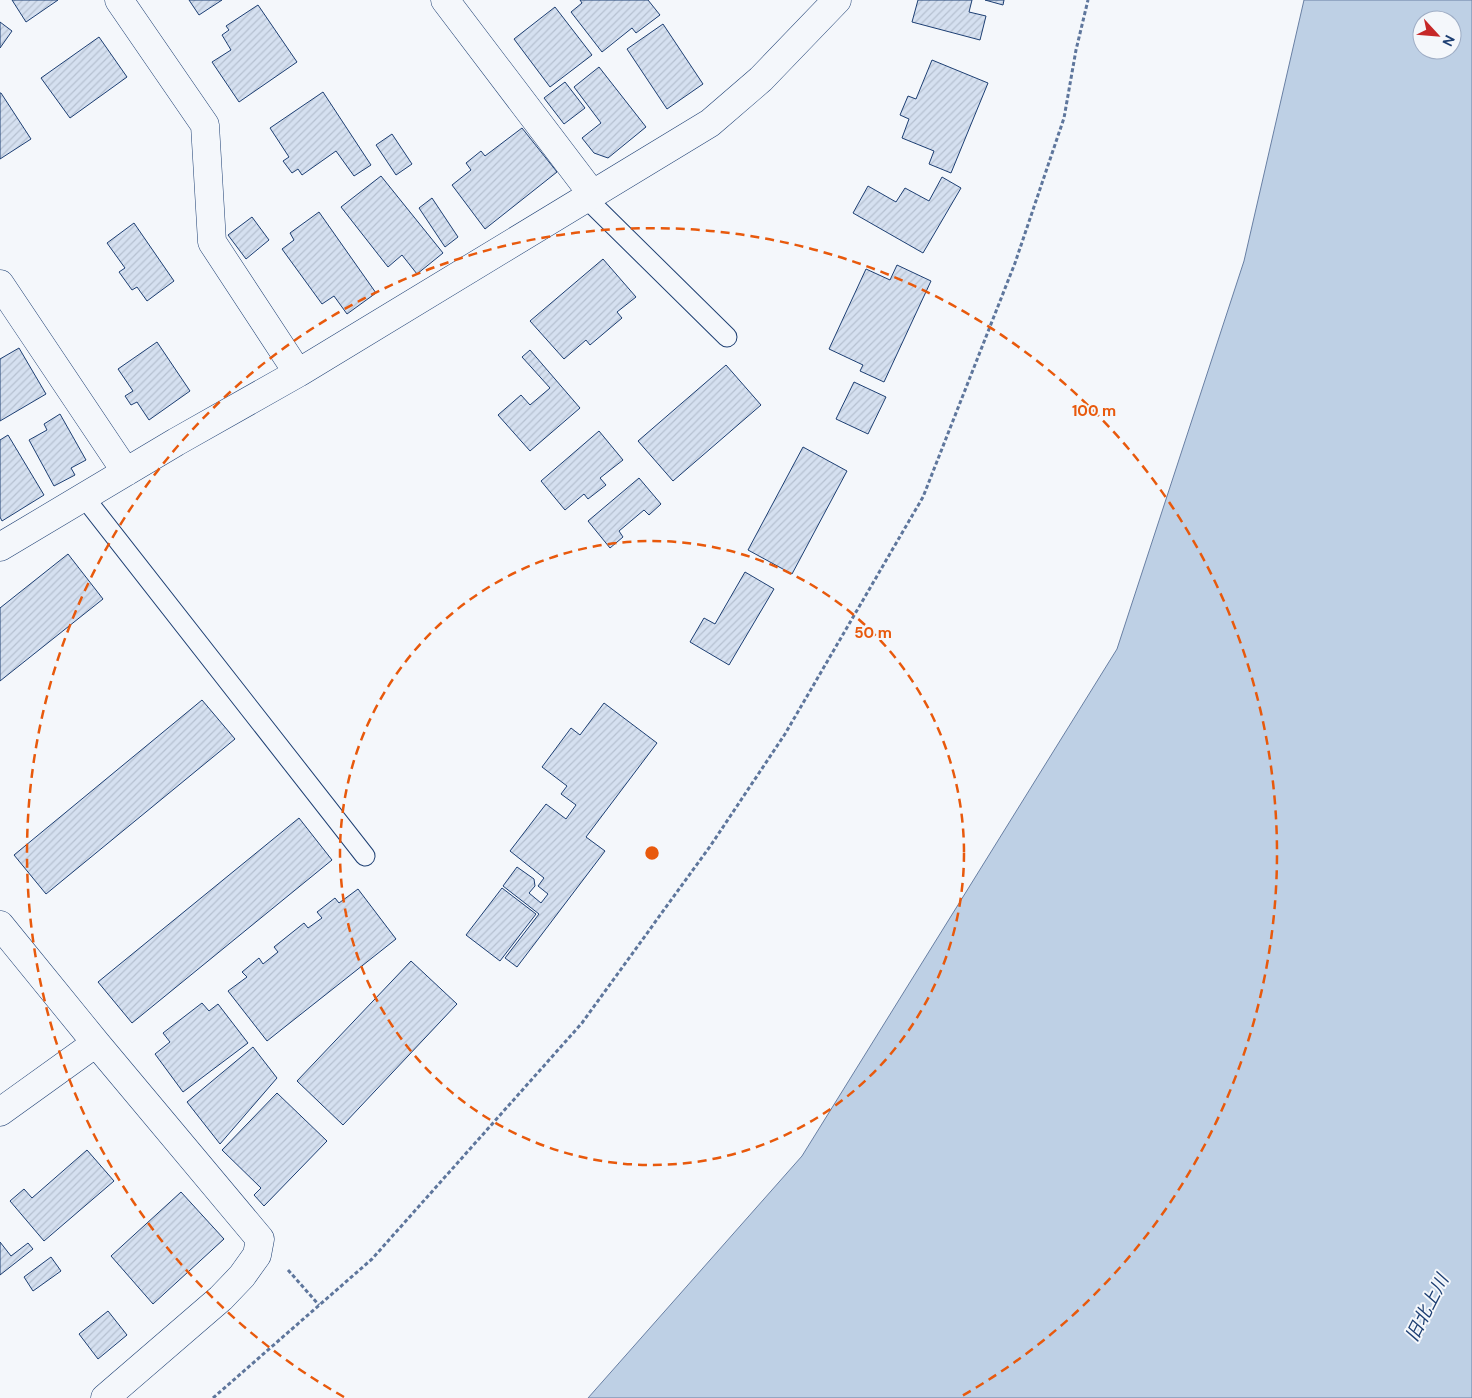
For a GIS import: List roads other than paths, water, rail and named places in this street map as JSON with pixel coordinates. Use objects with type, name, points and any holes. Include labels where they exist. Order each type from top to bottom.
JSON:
[{"type":"street","points":[[119,0],[205,125],[212,242],[298,373]]},
{"type":"street","points":[[446,0],[589,197]]},
{"type":"street","points":[[0,547],[298,373],[710,123],[761,79],[838,0]]},
{"type":"street","points":[[0,284],[126,472]]},
{"type":"street","points":[[0,925],[260,1239],[256,1255],[247,1269],[220,1298],[105,1398]]},
{"type":"street","points":[[0,1112],[96,1043]]},
{"type":"lane","points":[[589,197],[727,337]]},
{"type":"lane","points":[[84,497],[366,856]]},
{"type":"water","name":"旧北上川","points":[[1304,0],[1472,0],[1472,1398],[588,1398],[802,1156],[1117,649],[1244,261]]}]
